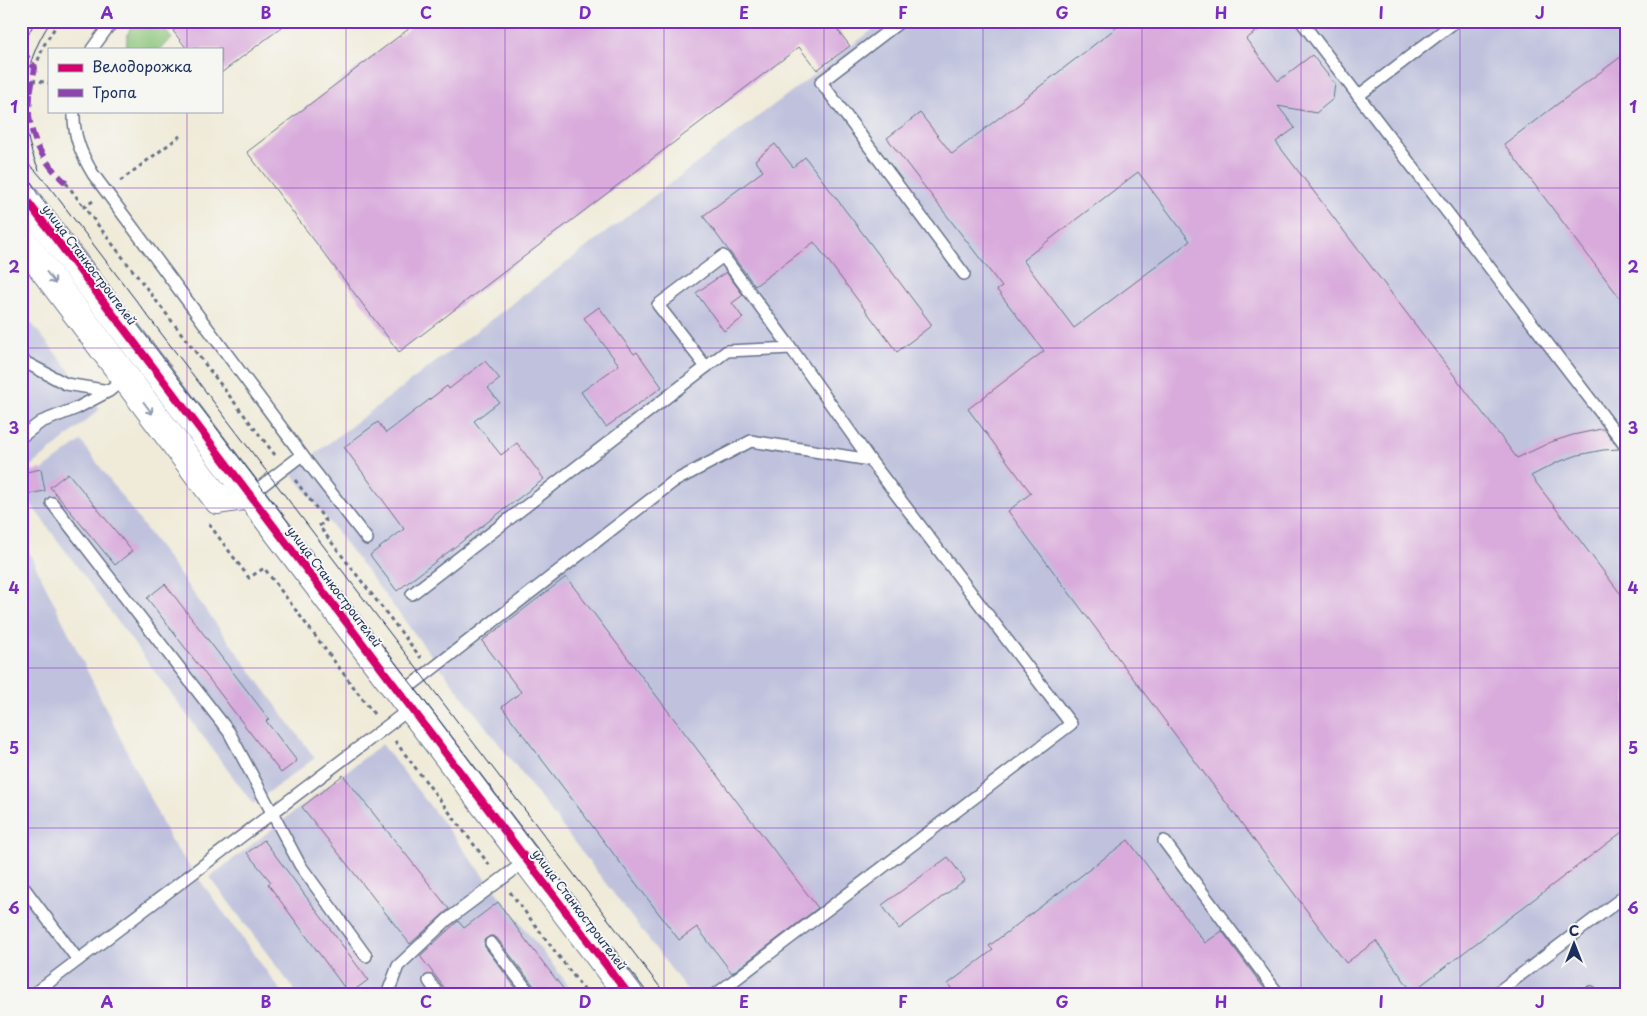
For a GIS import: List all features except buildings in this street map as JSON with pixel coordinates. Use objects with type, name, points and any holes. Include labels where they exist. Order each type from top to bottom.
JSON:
[{"type":"street","name":"улица Станкостроителей","points":[[21,193],[629,995]]},
{"type":"street","points":[[21,239],[117,384],[218,500],[250,495]]},
{"type":"lane","points":[[93,48],[108,27],[115,21]]},
{"type":"lane","points":[[901,21],[821,82],[964,274]]},
{"type":"lane","points":[[1302,21],[1626,446]]},
{"type":"lane","points":[[1358,96],[1456,21]]},
{"type":"lane","points":[[74,112],[76,138],[82,155],[93,174],[302,455],[367,539]]},
{"type":"lane","points":[[706,367],[658,305],[723,256],[792,348],[870,460],[1072,724],[715,995]]},
{"type":"lane","points":[[412,594],[727,351],[792,348]]},
{"type":"lane","points":[[21,360],[66,384],[117,384]]},
{"type":"lane","points":[[21,437],[41,422],[77,408],[117,384]]},
{"type":"lane","points":[[32,995],[385,728],[406,701],[673,482],[751,441],[870,460]]},
{"type":"lane","points":[[250,495],[302,455]]},
{"type":"lane","points":[[52,503],[229,732],[300,865],[366,956]]},
{"type":"lane","points":[[1164,841],[1279,995]]},
{"type":"lane","points":[[387,995],[398,966],[447,920],[527,860]]},
{"type":"lane","points":[[21,884],[78,960]]},
{"type":"lane","points":[[1494,995],[1626,895]]},
{"type":"lane","points":[[491,943],[531,995]]},
{"type":"lane","points":[[429,981],[439,995]]},
{"type":"path","points":[[35,68],[44,45],[59,21]]},
{"type":"path","points":[[32,80],[48,83]]},
{"type":"path","points":[[66,183],[84,207]]},
{"type":"path","points":[[208,523],[249,578],[264,568],[588,995]]},
{"type":"shaded area","points":[[884,21],[1626,21],[1626,995],[691,995],[291,472]]},
{"type":"shaded area","points":[[21,310],[100,409],[21,475]]},
{"type":"shaded area","points":[[81,441],[315,758],[253,804],[21,491],[21,486]]},
{"type":"shaded area","points":[[21,536],[171,841],[284,995],[21,995]]},
{"type":"shaded area","points":[[382,744],[576,995],[298,995],[210,877]]},
{"type":"green space","points":[[134,21],[178,21],[166,31],[172,39],[160,48],[127,48],[130,28]]},
{"type":"tram line","points":[[21,49],[35,21]]},
{"type":"tram line","points":[[39,170],[27,132],[25,94],[33,56],[51,21]]},
{"type":"tram line","points":[[21,158],[48,185],[666,995]]},
{"type":"tram line","points":[[21,163],[37,193],[649,995]]},
{"type":"marked path","points":[[21,49],[35,68],[30,94],[21,97]]},
{"type":"marked path","points":[[30,94],[30,124],[36,143],[46,160],[66,183]]},
{"type":"cycle path","points":[[21,193],[629,995]]}]
